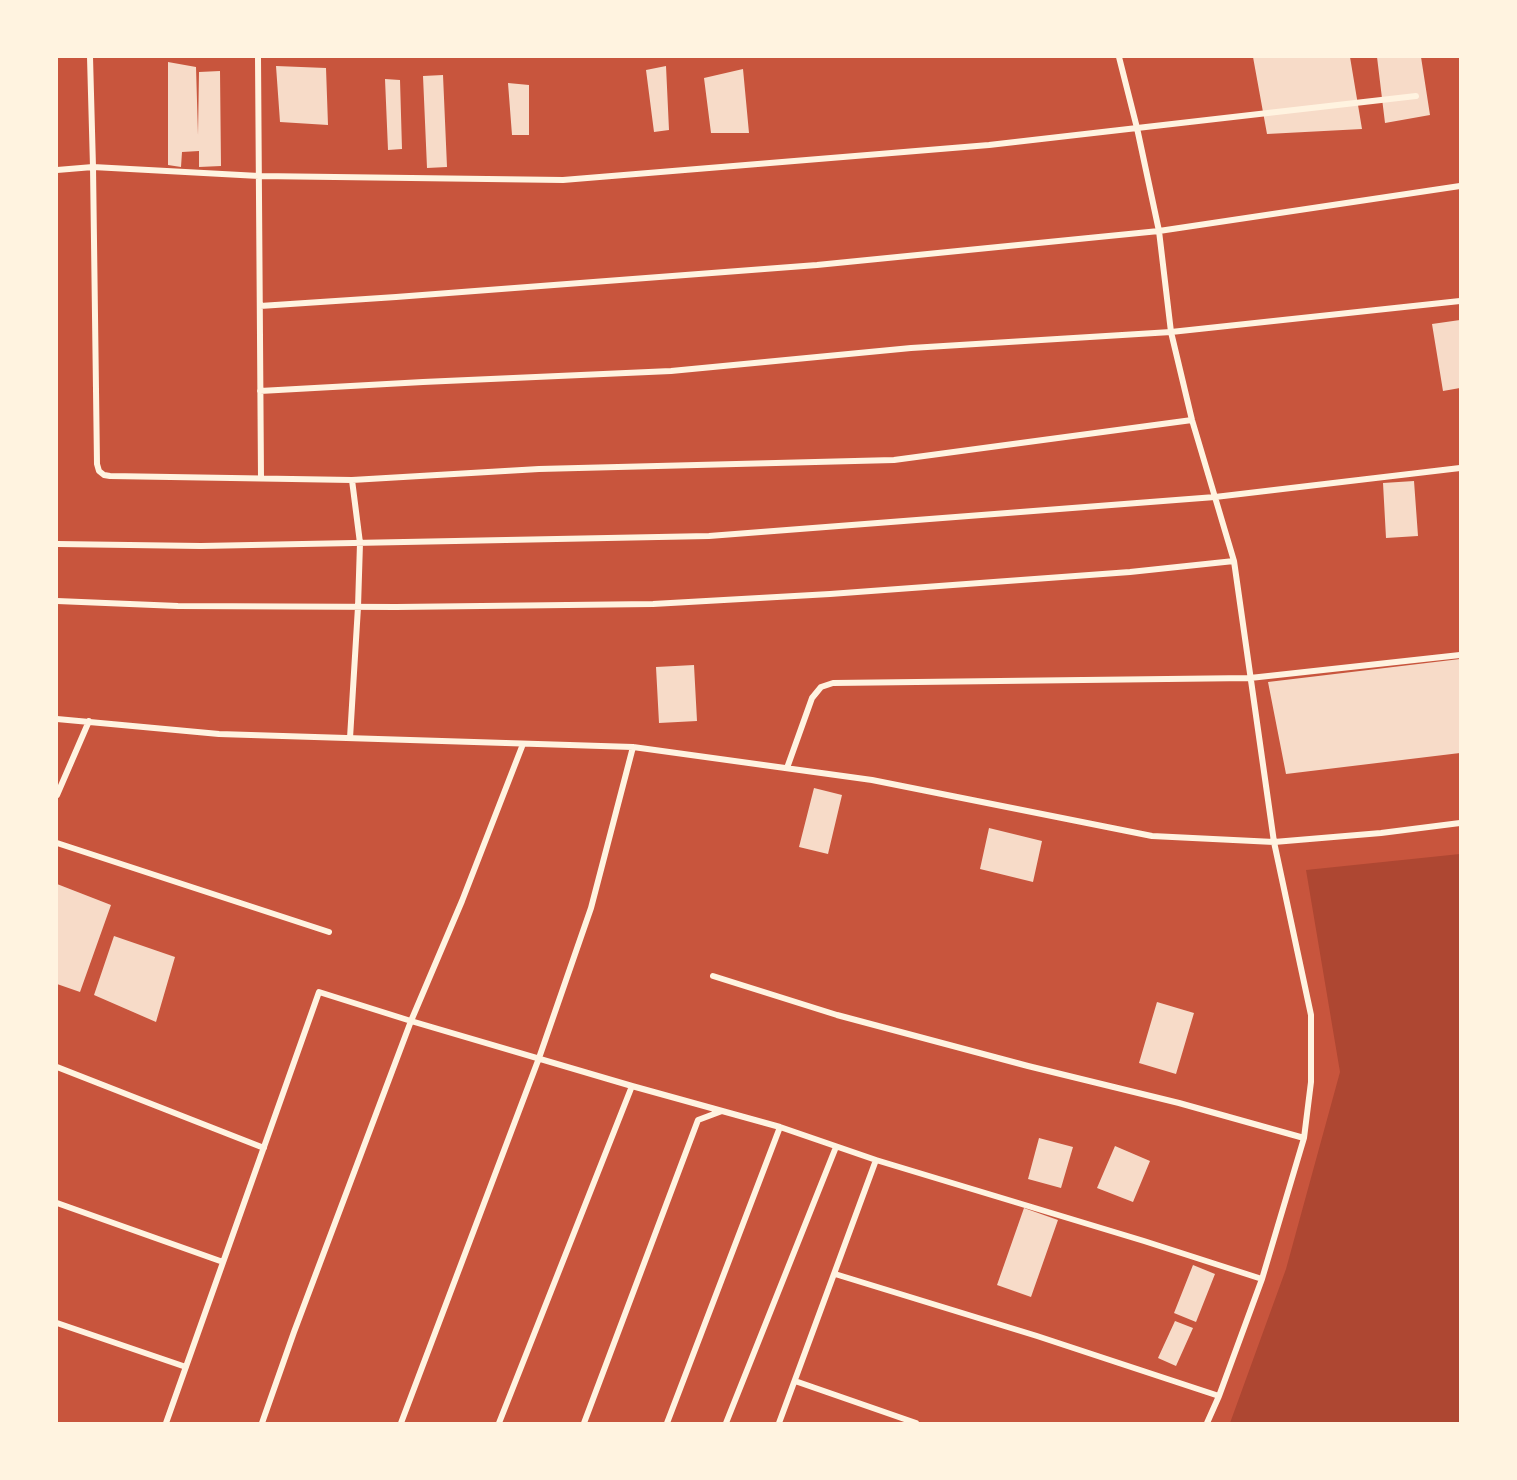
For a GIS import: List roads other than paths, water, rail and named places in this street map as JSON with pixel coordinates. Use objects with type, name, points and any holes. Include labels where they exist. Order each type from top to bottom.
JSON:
[{"type":"street","points":[[90,57],[97,464],[99,471],[104,475],[352,480],[539,469],[894,460],[1192,420]]},
{"type":"street","points":[[258,57],[261,478]]},
{"type":"street","points":[[1119,57],[1159,231],[1172,332],[1192,420],[1234,561],[1274,842],[1311,1015],[1311,1082],[1304,1138],[1262,1279],[1207,1423]]},
{"type":"street","points":[[57,170],[93,167],[259,176],[562,180],[989,145],[1416,96]]},
{"type":"street","points":[[260,306],[817,265],[1159,231],[1460,186]]},
{"type":"street","points":[[260,391],[671,371],[911,348],[1172,332],[1460,301]]},
{"type":"street","points":[[57,544],[201,546],[709,536],[1215,497],[1460,468]]},
{"type":"street","points":[[350,738],[360,543],[352,480]]},
{"type":"street","points":[[57,601],[178,606],[358,607],[653,604],[1118,573],[1234,561]]},
{"type":"street","points":[[787,768],[812,698],[821,687],[833,683],[1250,678],[1460,655]]},
{"type":"street","points":[[57,718],[219,734],[633,747],[872,780],[1152,836],[1274,842],[1381,833],[1460,823]]},
{"type":"street","points":[[57,795],[88,721]]},
{"type":"street","points":[[262,1423],[411,1021],[462,901],[523,744]]},
{"type":"street","points":[[401,1423],[539,1058],[591,908],[633,747]]},
{"type":"street","points":[[57,843],[329,932]]},
{"type":"street","points":[[713,976],[837,1015],[1179,1103],[1304,1138]]},
{"type":"street","points":[[166,1423],[319,992],[632,1086],[780,1127],[876,1160],[1262,1279]]},
{"type":"street","points":[[57,1067],[264,1148]]},
{"type":"street","points":[[499,1423],[632,1086]]},
{"type":"street","points":[[584,1423],[698,1120],[723,1111]]},
{"type":"street","points":[[667,1423],[780,1127]]},
{"type":"street","points":[[726,1423],[836,1146]]},
{"type":"street","points":[[779,1423],[876,1160]]},
{"type":"street","points":[[57,1203],[223,1262]]},
{"type":"street","points":[[834,1274],[1037,1336],[1219,1396]]},
{"type":"street","points":[[57,1323],[186,1367]]},
{"type":"street","points":[[795,1381],[916,1423]]}]
